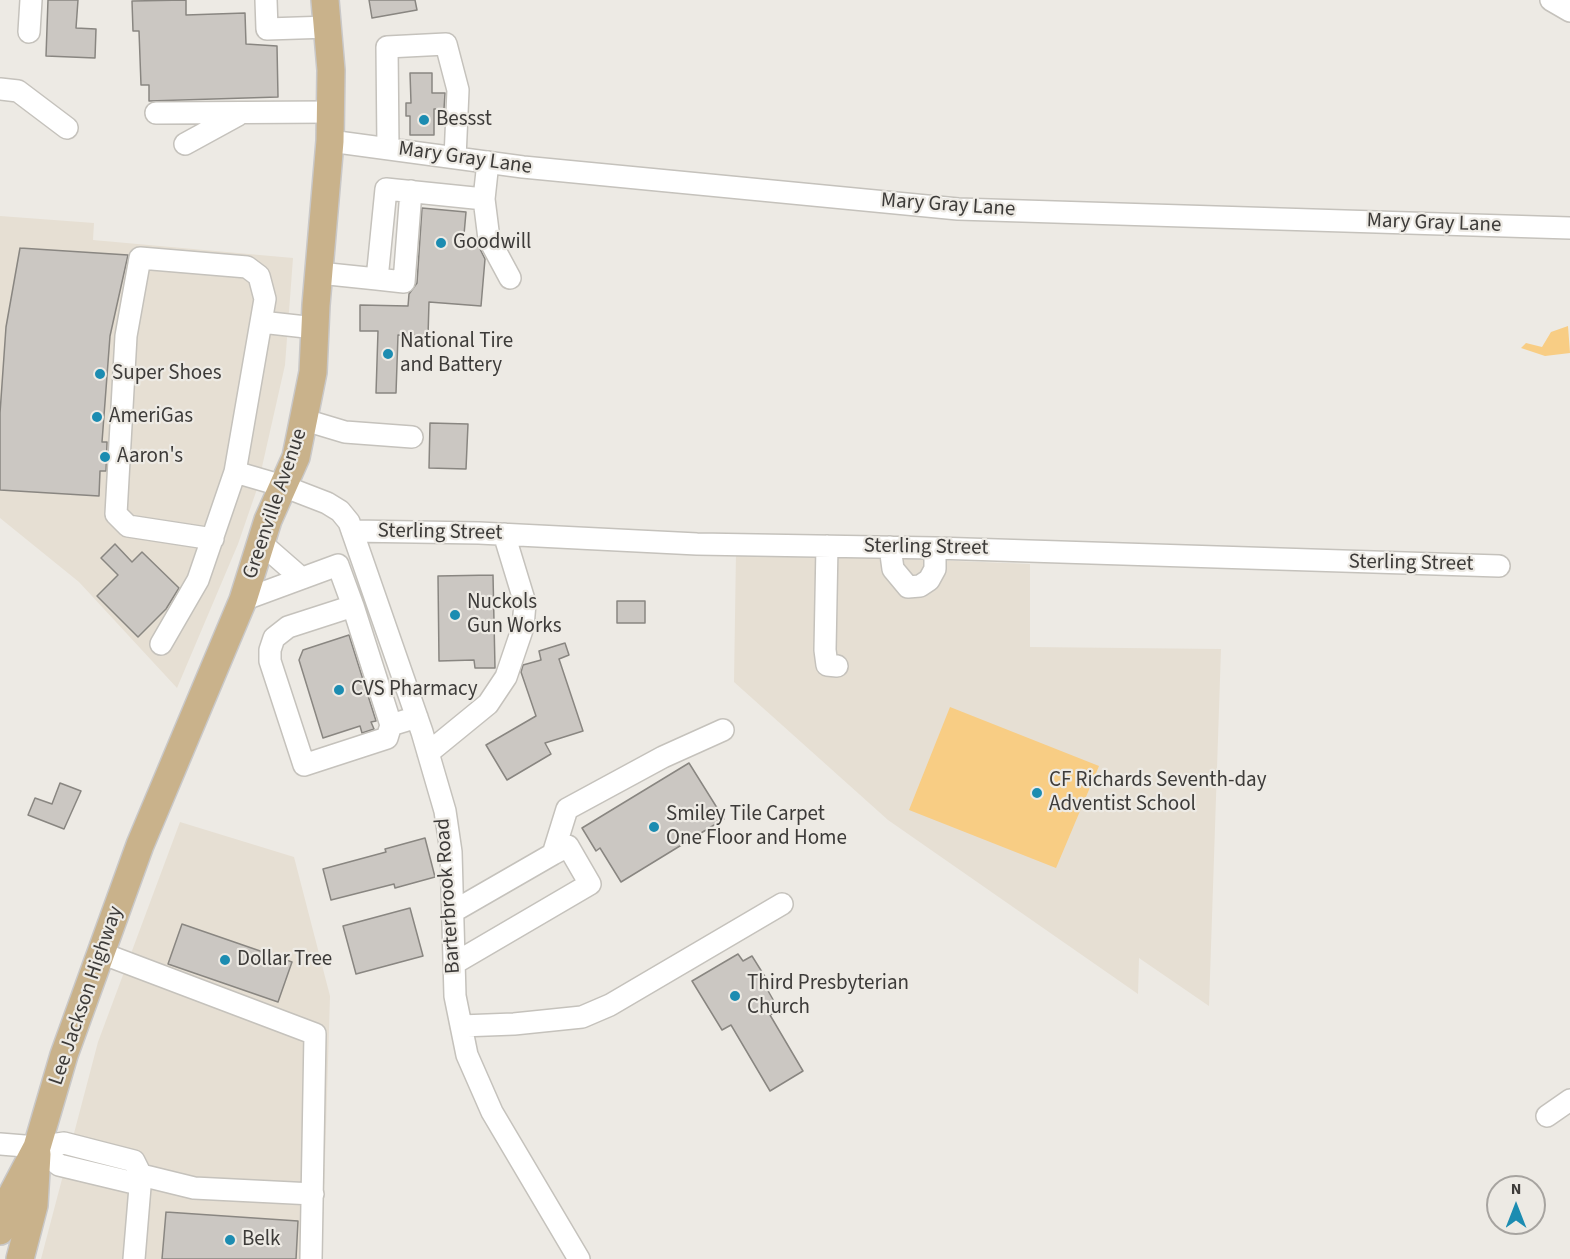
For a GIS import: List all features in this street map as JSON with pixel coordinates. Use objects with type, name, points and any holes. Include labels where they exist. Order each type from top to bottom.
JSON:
[{"type":"main road","name":"Greenville Avenue","points":[[140,845],[243,600],[261,543],[296,457],[313,372],[330,141],[328,27],[325,0]]},
{"type":"main road","name":"Lee Jackson Highway","points":[[0,1231],[9,1200],[37,1147],[64,1055],[140,845]]},
{"type":"main road","name":"Lee Jackson Highway","points":[[20,1259],[34,1205],[37,1147]]},
{"type":"street","points":[[29,32],[31,0]]},
{"type":"street","points":[[266,0],[267,29],[328,27]]},
{"type":"street","points":[[1551,0],[1570,11]]},
{"type":"street","points":[[388,148],[387,47],[446,44],[458,90],[455,158]]},
{"type":"street","points":[[0,89],[18,91],[68,128]]},
{"type":"street","points":[[156,113],[331,112]]},
{"type":"street","points":[[185,144],[242,113]]},
{"type":"street","name":"Mary Gray Lane","points":[[330,141],[488,162],[958,209],[1570,228]]},
{"type":"street","points":[[488,162],[484,199],[489,239],[510,278]]},
{"type":"street","points":[[319,273],[377,279],[386,189],[484,199]]},
{"type":"street","points":[[161,644],[198,580],[213,539],[236,472],[265,299],[259,276],[247,267],[140,258],[126,336],[115,504],[117,514],[128,526],[213,539]]},
{"type":"street","points":[[261,322],[315,328]]},
{"type":"street","points":[[304,420],[345,432],[412,436]]},
{"type":"street","name":"Barterbrook Road","points":[[236,472],[283,486],[336,508],[344,515],[352,531],[417,717],[449,835],[454,911],[455,996],[470,1064],[492,1112],[579,1259]]},
{"type":"street","name":"Sterling Street","points":[[352,531],[504,534],[697,544],[935,548],[1499,566]]},
{"type":"street","points":[[428,753],[488,704],[506,677],[523,627],[525,603],[504,534]]},
{"type":"street","points":[[261,543],[300,577]]},
{"type":"street","points":[[827,546],[825,650],[827,665],[837,666]]},
{"type":"street","points":[[890,547],[893,569],[908,587],[920,586],[929,580],[935,569],[935,548]]},
{"type":"street","points":[[243,600],[300,577],[338,565],[391,725]]},
{"type":"street","points":[[353,606],[288,627],[274,638],[270,650],[270,661],[304,765],[339,753],[348,739],[417,717]]},
{"type":"street","points":[[553,854],[567,809],[663,757],[723,730]]},
{"type":"street","points":[[454,911],[568,846],[590,884],[455,963]]},
{"type":"street","points":[[461,1026],[514,1024],[582,1017],[610,1005],[782,904]]},
{"type":"street","points":[[101,954],[315,1034],[311,1259]]},
{"type":"street","points":[[1547,1116],[1570,1100]]},
{"type":"street","points":[[0,1144],[37,1147],[64,1143],[135,1161],[141,1175],[134,1259]]},
{"type":"street","points":[[141,1175],[194,1188],[313,1194]]},
{"type":"shaded area","points":[[0,216],[94,223],[93,240],[293,258],[285,365],[257,489],[238,544],[177,688],[79,582],[0,518]]},
{"type":"shaded area","points":[[1568,326],[1570,353],[1545,356],[1521,348],[1526,343],[1542,347],[1551,332]]},
{"type":"shaded area","name":"CF Richards Seventh-day Adventist School","points":[[736,552],[1030,564],[1030,647],[1221,649],[1209,1006],[1139,958],[1138,994],[888,820],[734,682]]},
{"type":"shaded area","points":[[950,707],[1099,766],[1056,868],[909,810]]},
{"type":"shaded area","points":[[180,822],[294,857],[330,996],[322,1259],[41,1259],[98,1042]]},
{"type":"building","points":[[48,0],[78,0],[76,28],[96,29],[95,58],[46,56]]},
{"type":"building","points":[[186,0],[186,15],[245,13],[246,44],[277,46],[278,97],[149,101],[149,85],[141,85],[139,31],[133,31],[132,1]]},
{"type":"building","points":[[369,0],[415,0],[417,10],[372,18]]},
{"type":"building","points":[[410,73],[432,73],[432,93],[445,93],[444,109],[434,109],[434,135],[410,135],[410,116],[406,116],[406,103],[411,103]]},
{"type":"building","points":[[422,208],[466,212],[463,246],[479,247],[485,259],[481,306],[429,302],[428,336],[398,335],[396,393],[376,393],[378,331],[360,331],[360,305],[408,306],[409,294],[417,283]]},
{"type":"building","points":[[20,248],[128,255],[110,336],[102,442],[107,442],[106,471],[100,471],[99,496],[0,490],[0,413],[6,327]]},
{"type":"building","points":[[430,423],[468,424],[466,469],[429,468]]},
{"type":"building","points":[[115,544],[132,562],[142,552],[179,588],[166,609],[138,637],[97,596],[118,575],[101,558]]},
{"type":"building","points":[[493,575],[495,668],[475,668],[474,660],[439,661],[438,576]]},
{"type":"building","points":[[617,601],[645,601],[645,623],[617,623]]},
{"type":"building","name":"CVS Pharmacy","points":[[349,635],[376,721],[371,722],[374,729],[362,733],[360,726],[323,738],[299,660],[303,650]]},
{"type":"building","points":[[565,643],[569,655],[559,659],[583,731],[545,743],[551,754],[507,780],[486,745],[536,716],[521,672],[523,665],[541,660],[539,651]]},
{"type":"building","points":[[689,763],[724,819],[621,882],[600,848],[596,851],[582,828]]},
{"type":"building","points":[[60,783],[81,791],[64,829],[28,815],[35,798],[52,804]]},
{"type":"building","points":[[425,838],[435,877],[395,888],[394,884],[331,900],[323,869],[386,852],[385,849]]},
{"type":"building","points":[[410,908],[423,956],[356,974],[343,926]]},
{"type":"building","points":[[182,924],[292,962],[278,1002],[168,964]]},
{"type":"building","points":[[738,954],[743,961],[752,956],[767,980],[763,982],[779,1010],[770,1015],[803,1071],[770,1091],[731,1025],[722,1030],[692,981]]},
{"type":"building","name":"Belk","points":[[166,1212],[298,1221],[296,1259],[162,1259]]},
{"type":"place","name":"Bessst","points":[[424,120]]},
{"type":"place","name":"Goodwill","points":[[441,243]]},
{"type":"place","name":"National Tire and Battery","points":[[388,354]]},
{"type":"place","name":"Super Shoes","points":[[100,374]]},
{"type":"place","name":"AmeriGas","points":[[97,417]]},
{"type":"place","name":"Aaron's","points":[[105,457]]},
{"type":"place","name":"Nuckols Gun Works","points":[[455,615]]},
{"type":"place","name":"CVS Pharmacy","points":[[339,690]]},
{"type":"place","name":"CF Richards Seventh-day Adventist School","points":[[1037,793]]},
{"type":"place","name":"Smiley Tile Carpet One Floor and Home","points":[[654,827]]},
{"type":"place","name":"Dollar Tree","points":[[225,960]]},
{"type":"place","name":"Third Presbyterian Church","points":[[735,996]]},
{"type":"place","name":"Belk","points":[[230,1240]]}]
